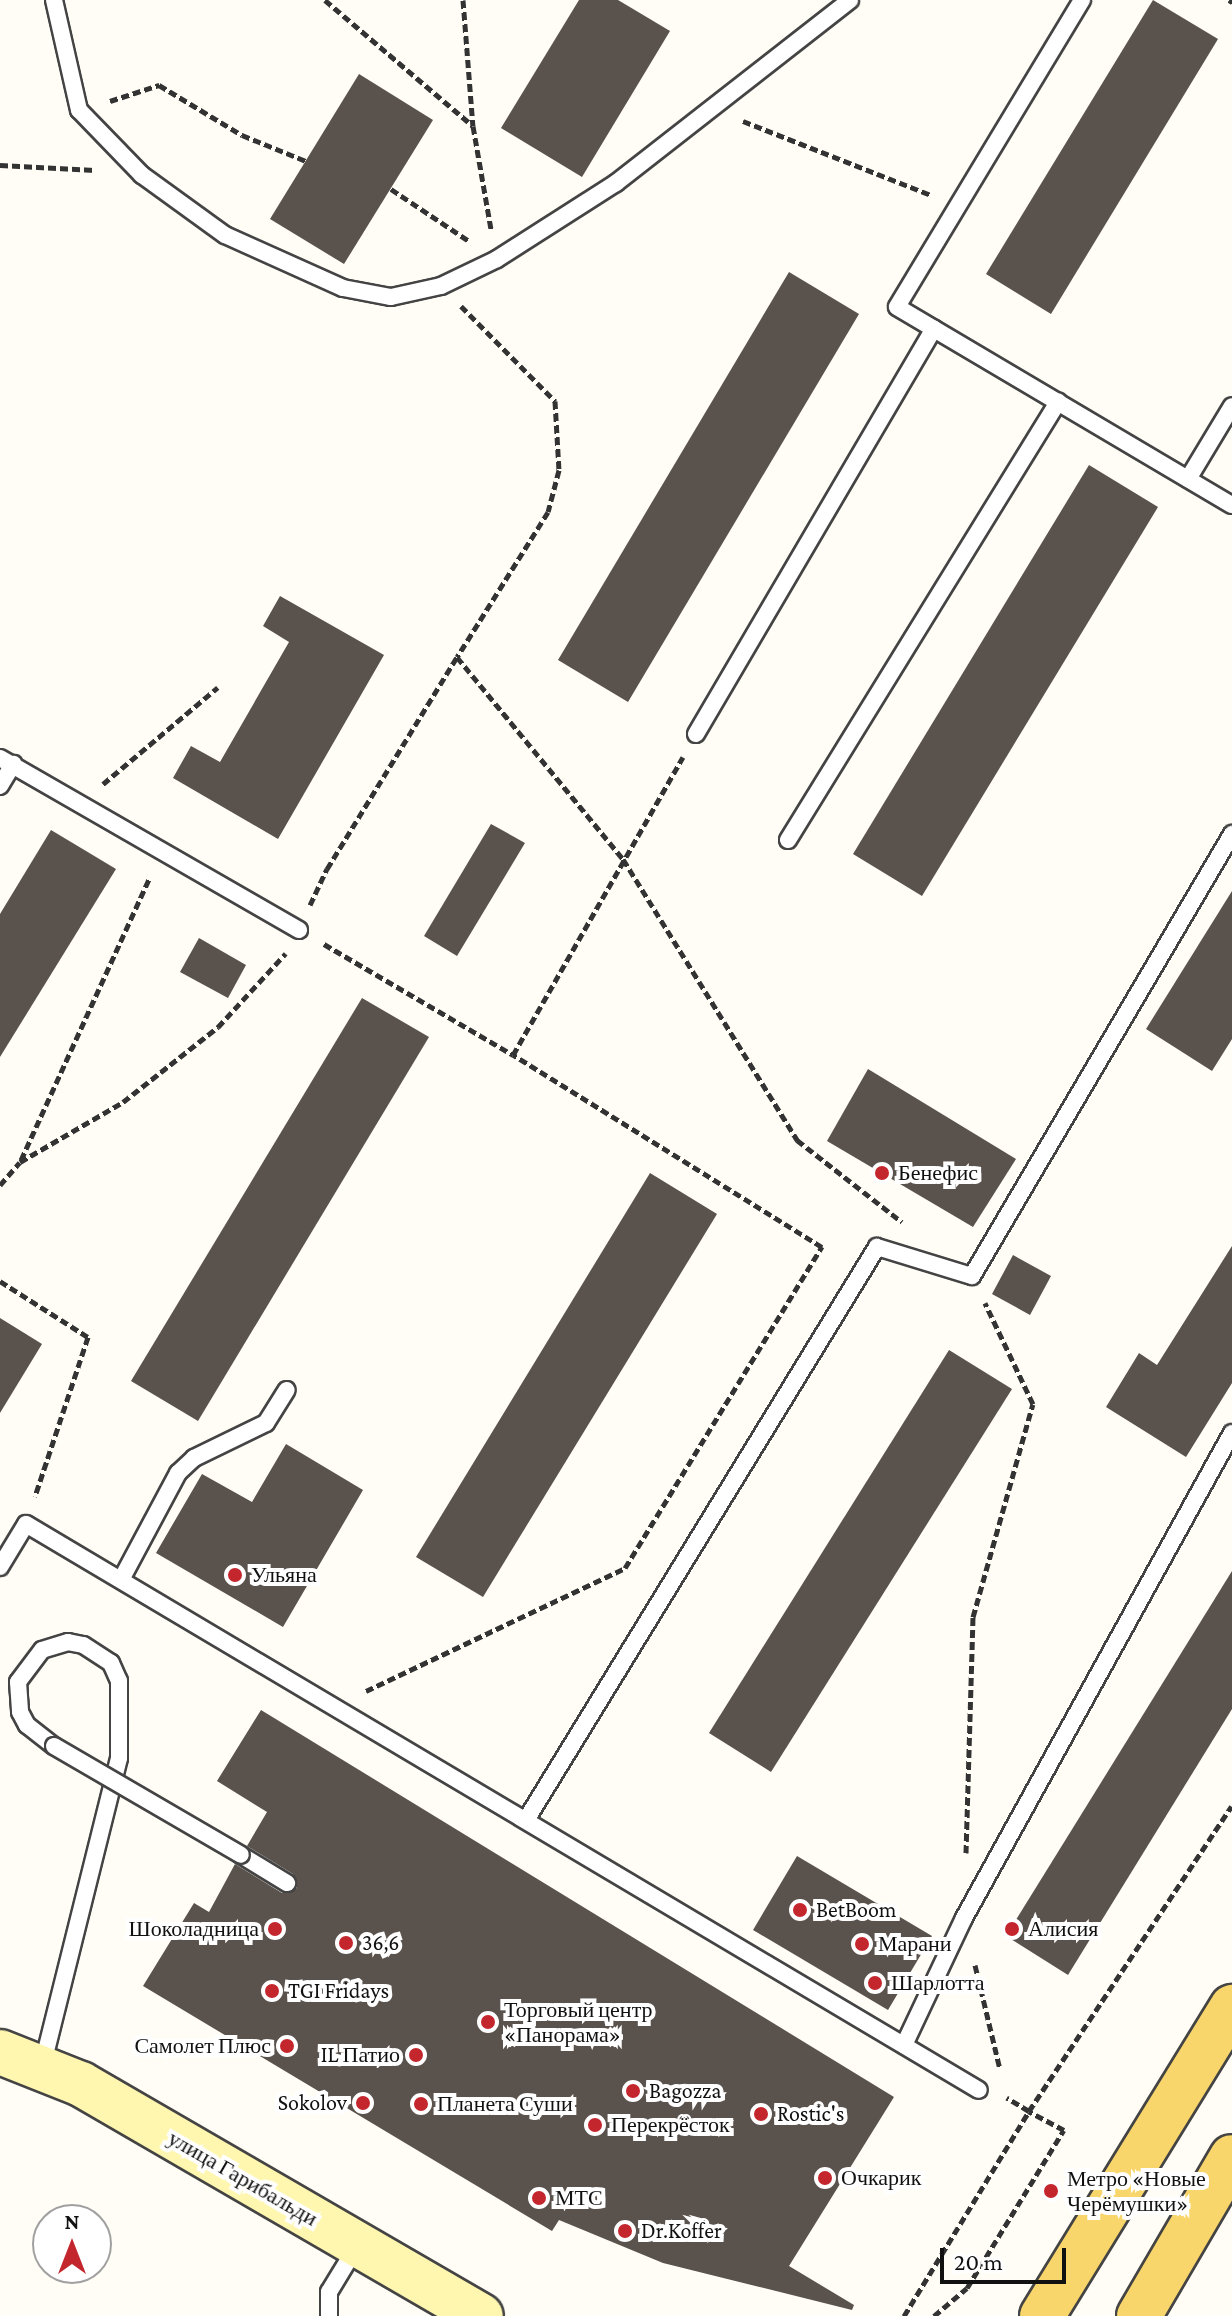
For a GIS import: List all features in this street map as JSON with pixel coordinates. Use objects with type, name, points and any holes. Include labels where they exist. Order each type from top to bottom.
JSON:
[{"type":"main road","points":[[1042,2316],[1232,2007]]},
{"type":"main road","points":[[1139,2316],[1232,2157]]},
{"type":"street","name":"улица Гарибальди","points":[[0,2052],[42,2067],[481,2316]]},
{"type":"lane","points":[[54,0],[79,110],[142,175],[225,235],[343,288],[391,297],[441,286],[497,259],[616,183],[850,0]]},
{"type":"lane","points":[[1082,0],[897,307],[1232,505]]},
{"type":"lane","points":[[696,734],[934,329]]},
{"type":"lane","points":[[788,840],[1058,402]]},
{"type":"lane","points":[[1188,479],[1232,406]]},
{"type":"lane","points":[[0,786],[6,761],[299,930]]},
{"type":"lane","points":[[526,1820],[877,1247],[972,1276],[1232,834]]},
{"type":"lane","points":[[122,1578],[178,1473],[194,1458],[266,1423],[287,1390]]},
{"type":"lane","points":[[904,2045],[964,1918],[1232,1433]]},
{"type":"lane","points":[[0,1567],[26,1524],[122,1578],[979,2090]]},
{"type":"lane","points":[[42,2067],[60,1980],[116,1774],[122,1695],[111,1663],[98,1651],[68,1642],[32,1658],[17,1696],[27,1725],[38,1737],[287,1883]]},
{"type":"lane","points":[[329,2316],[329,2292],[358,2244]]},
{"type":"path","points":[[325,0],[473,126]]},
{"type":"path","points":[[463,0],[473,126],[497,259]]},
{"type":"path","points":[[79,110],[159,85],[242,135],[306,161]]},
{"type":"path","points":[[712,109],[958,205]]},
{"type":"path","points":[[0,165],[142,175]]},
{"type":"path","points":[[391,189],[497,259]]},
{"type":"path","points":[[20,1162],[123,1102],[218,1027],[289,950],[327,869],[548,512],[559,470],[555,401],[441,286]]},
{"type":"path","points":[[457,657],[623,859],[797,1140],[909,1227]]},
{"type":"path","points":[[89,809],[104,783],[218,687]]},
{"type":"path","points":[[513,1055],[696,734]]},
{"type":"path","points":[[0,1185],[20,1162],[162,851]]},
{"type":"path","points":[[299,930],[513,1055],[822,1247],[625,1568],[334,1707]]},
{"type":"path","points":[[934,2316],[967,2288],[1064,2130],[1007,2099],[964,1918],[973,1617],[1033,1404],[972,1276]]},
{"type":"path","points":[[0,1281],[88,1337],[26,1524]]},
{"type":"path","points":[[904,2316],[1029,2111],[1232,1806]]},
{"type":"building","points":[[579,0],[618,0],[670,31],[582,177],[501,128]]},
{"type":"building","points":[[1153,0],[1218,39],[1051,314],[986,274]]},
{"type":"building","points":[[359,74],[433,120],[344,264],[270,219]]},
{"type":"building","points":[[789,272],[859,314],[628,702],[558,660]]},
{"type":"building","points":[[1089,465],[1158,507],[922,896],[853,854]]},
{"type":"building","points":[[280,596],[384,655],[278,839],[173,778],[191,746],[220,762],[289,642],[263,626]]},
{"type":"building","points":[[491,824],[525,843],[457,956],[424,936]]},
{"type":"building","points":[[51,830],[116,869],[0,1057],[0,914]]},
{"type":"building","points":[[1232,891],[1232,1039],[1212,1071],[1146,1029]]},
{"type":"building","points":[[199,938],[246,965],[228,998],[180,972]]},
{"type":"building","points":[[362,998],[429,1037],[198,1421],[131,1381]]},
{"type":"building","points":[[868,1069],[1016,1159],[973,1227],[827,1141]]},
{"type":"building","points":[[650,1173],[717,1214],[483,1597],[416,1557]]},
{"type":"building","points":[[1232,1246],[1232,1383],[1186,1457],[1106,1407],[1139,1353],[1157,1365]]},
{"type":"building","points":[[1013,1255],[1051,1276],[1030,1315],[992,1294]]},
{"type":"building","points":[[0,1318],[42,1344],[0,1413]]},
{"type":"building","points":[[949,1350],[1012,1389],[771,1772],[709,1733]]},
{"type":"building","points":[[286,1444],[363,1490],[283,1627],[156,1553],[202,1474],[252,1502]]},
{"type":"building","points":[[1232,1571],[1232,1709],[1068,1975],[1006,1936]]},
{"type":"building","name":"Торговый центр «Панорама»","points":[[261,1710],[894,2097],[789,2266],[854,2305],[852,2310],[663,2263],[559,2220],[552,2231],[143,1986],[194,1903],[209,1912],[235,1864],[282,1893],[297,1888],[293,1874],[247,1846],[267,1812],[217,1781]]},
{"type":"building","points":[[797,1856],[932,1936],[888,2010],[753,1930]]},
{"type":"place","name":"Бенефис","points":[[882,1173]]},
{"type":"place","name":"Ульяна","points":[[235,1575]]},
{"type":"place","name":"BetBoom","points":[[800,1910]]},
{"type":"place","name":"Шоколадница","points":[[275,1929]]},
{"type":"place","name":"Алисия","points":[[1012,1929]]},
{"type":"place","name":"36,6","points":[[346,1943]]},
{"type":"place","name":"Марани","points":[[862,1944]]},
{"type":"place","name":"Шарлотта","points":[[875,1983]]},
{"type":"place","name":"TGI Fridays","points":[[272,1991]]},
{"type":"place","name":"Торговый центр «Панорама»","points":[[488,2022]]},
{"type":"place","name":"Самолет Плюс","points":[[287,2046]]},
{"type":"place","name":"IL Патио","points":[[416,2055]]},
{"type":"place","name":"Bagozza","points":[[633,2091]]},
{"type":"place","name":"Sokolov","points":[[363,2103]]},
{"type":"place","name":"Планета Суши","points":[[421,2104]]},
{"type":"place","name":"Rostic's","points":[[761,2114]]},
{"type":"place","name":"Перекрёсток","points":[[595,2125]]},
{"type":"place","name":"Очкарик","points":[[825,2178]]},
{"type":"place","name":"Метро «Новые Черёмушки»","points":[[1051,2191]]},
{"type":"place","name":"МТС","points":[[539,2198]]},
{"type":"place","name":"Dr.Koffer","points":[[625,2231]]}]
